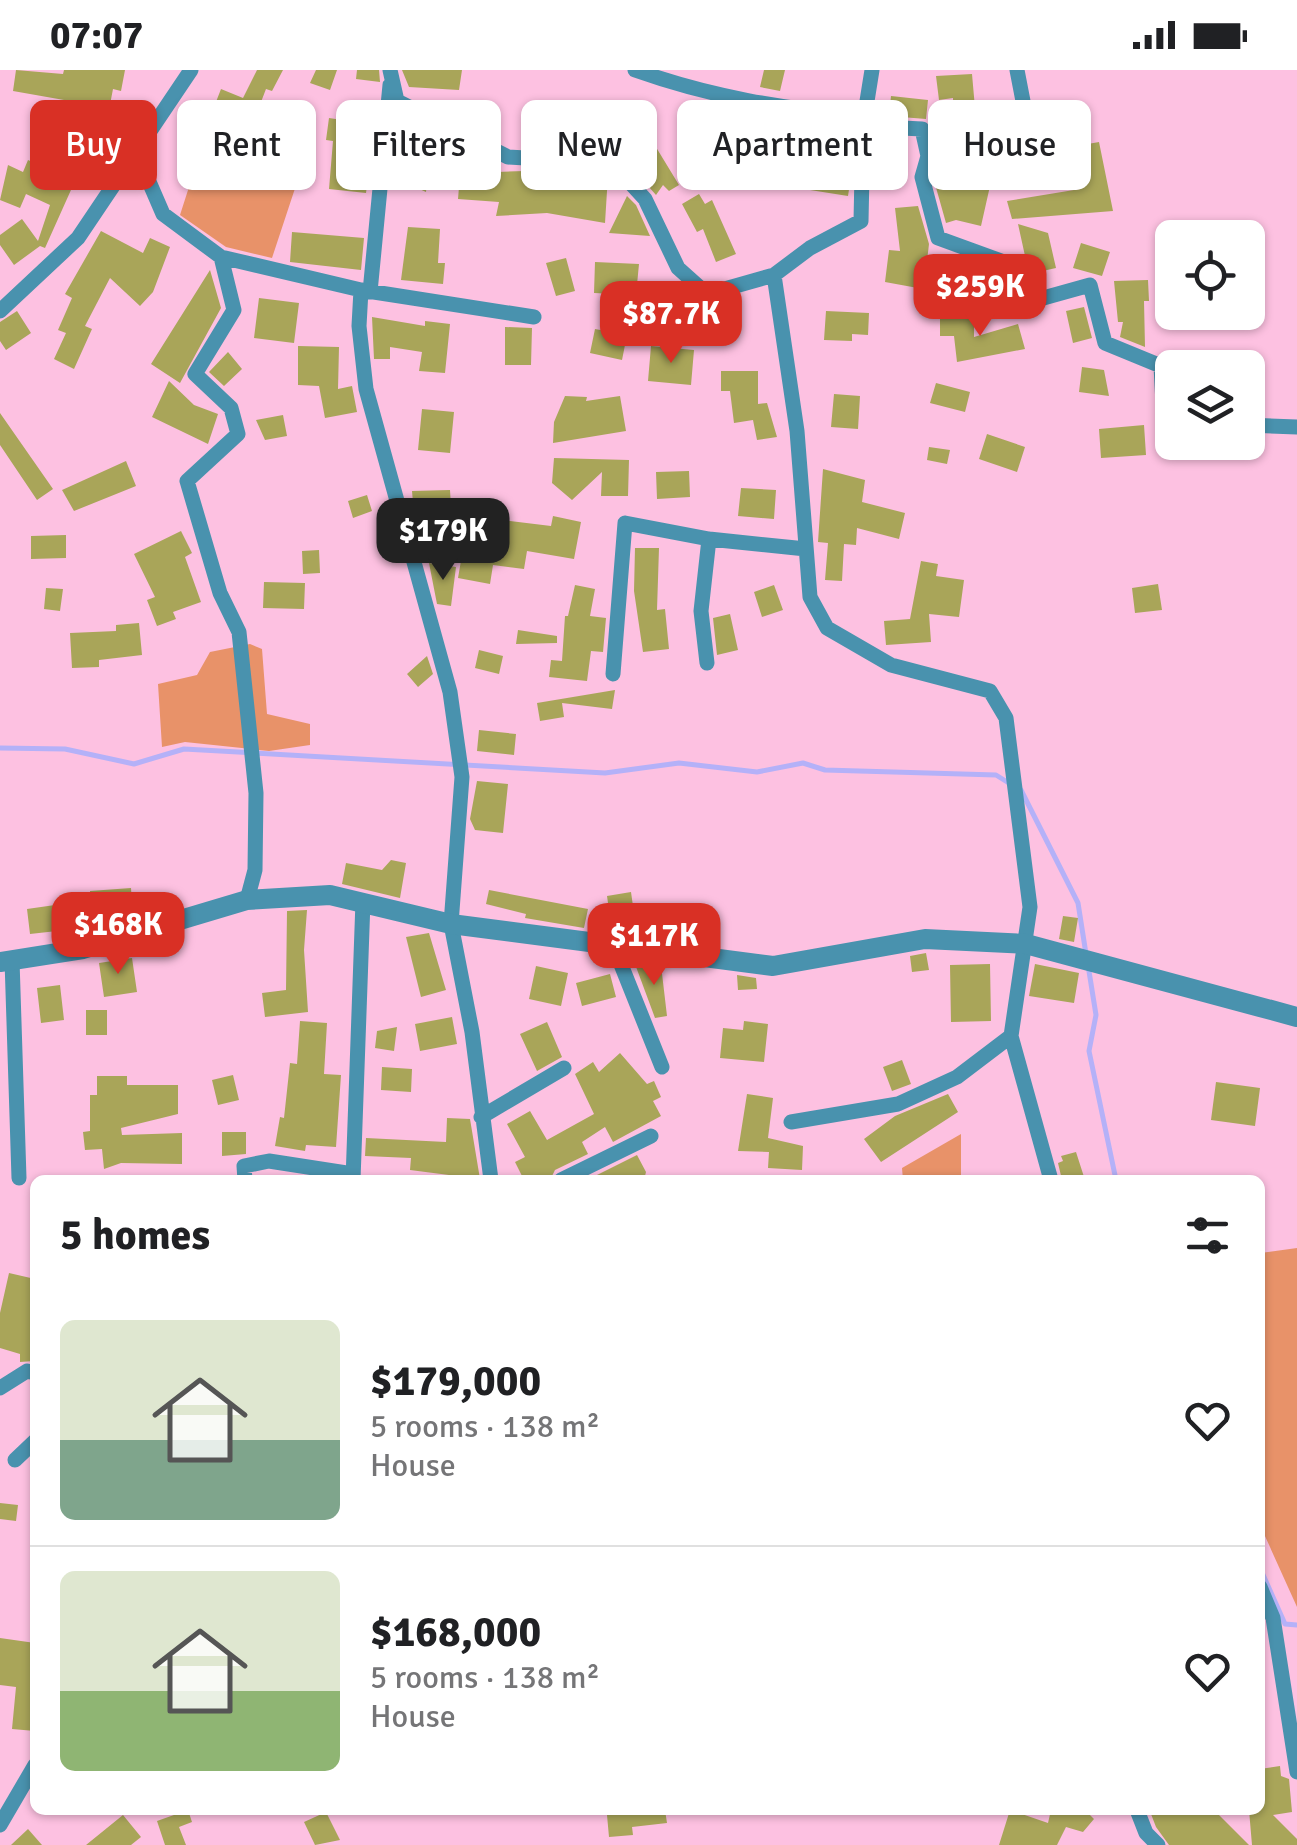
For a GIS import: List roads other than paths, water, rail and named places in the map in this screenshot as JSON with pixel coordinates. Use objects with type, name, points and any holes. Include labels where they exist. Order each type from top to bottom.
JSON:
[{"type":"street","points":[[157,120],[190,70]]},
{"type":"street","points":[[635,70],[698,93],[730,100]]},
{"type":"street","points":[[867,100],[872,70]]},
{"type":"street","points":[[1018,70],[1023,100]]},
{"type":"street","points":[[390,76],[398,102],[508,157],[612,163],[646,199],[678,268],[707,294],[774,276],[810,248],[861,221],[862,190]]},
{"type":"street","points":[[390,76],[360,326],[366,389],[452,709],[462,777],[450,924],[472,1032],[490,1175]]},
{"type":"street","points":[[908,127],[922,129],[928,156],[922,177],[938,238],[1004,262],[1028,302],[1090,285],[1105,343],[1155,364]]},
{"type":"street","points":[[0,311],[78,238],[110,190]]},
{"type":"street","points":[[152,190],[162,214],[221,257],[366,291],[534,317]]},
{"type":"street","points":[[221,257],[234,310],[195,374],[231,408],[238,434],[187,481],[220,594],[238,632],[256,793],[255,870],[247,900]]},
{"type":"street","points":[[774,276],[797,432],[810,598],[827,628],[891,664],[990,691],[1006,718],[1030,907],[1011,1036],[1050,1175]]},
{"type":"street","points":[[1265,426],[1297,427]]},
{"type":"street","points":[[612,674],[625,522],[709,539],[806,549]]},
{"type":"street","points":[[707,663],[701,611],[709,539]]},
{"type":"street","points":[[18,1178],[6,961],[83,948],[247,900],[330,895],[450,924],[773,966],[926,939],[1026,944],[1297,1017]]},
{"type":"street","points":[[353,1175],[362,901]]},
{"type":"street","points":[[614,947],[662,1068]]},
{"type":"street","points":[[791,1122],[898,1104],[957,1077],[1011,1036]]},
{"type":"street","points":[[481,1118],[564,1068]]},
{"type":"street","points":[[571,1175],[651,1136]]},
{"type":"street","points":[[245,1175],[244,1166],[269,1161],[342,1175]]},
{"type":"street","points":[[0,1388],[30,1372]]},
{"type":"street","points":[[15,1460],[30,1446]]},
{"type":"street","points":[[1265,1600],[1273,1621],[1297,1772]]},
{"type":"street","points":[[0,1825],[30,1773]]},
{"type":"street","points":[[1139,1815],[1146,1832],[1158,1845]]},
{"type":"waterway","points":[[0,748],[65,749],[134,764],[184,749],[605,773],[679,763],[757,772],[803,763],[825,770],[996,775],[1012,785]]},
{"type":"waterway","points":[[1021,790],[1078,903],[1086,954]]},
{"type":"waterway","points":[[1088,965],[1096,1015],[1089,1051],[1115,1175]]},
{"type":"waterway","points":[[1265,1579],[1285,1624],[1297,1625]]}]
